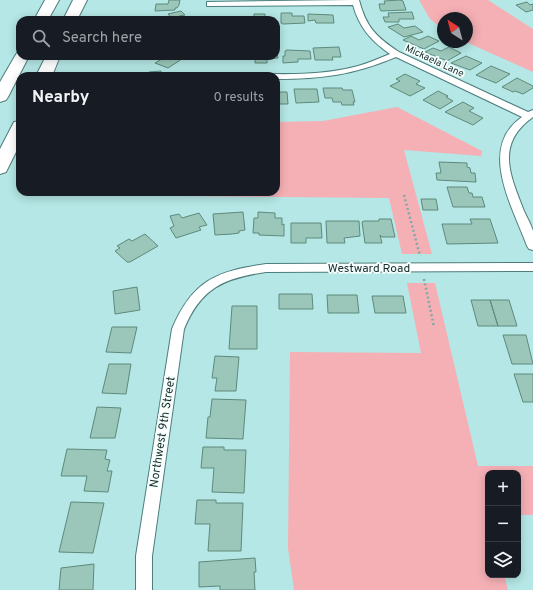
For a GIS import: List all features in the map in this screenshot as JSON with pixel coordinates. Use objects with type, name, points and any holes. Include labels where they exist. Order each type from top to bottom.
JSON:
[{"type":"highway","points":[[43,16],[52,0]]},
{"type":"highway","points":[[72,16],[80,0]]},
{"type":"highway","points":[[0,97],[20,60]]},
{"type":"highway","points":[[46,72],[52,60]]},
{"type":"highway","points":[[0,168],[16,134]]},
{"type":"street","points":[[210,4],[355,2]]},
{"type":"street","name":"Mickaela Lane","points":[[355,2],[360,20],[365,28],[383,45],[396,54],[530,114]]},
{"type":"street","points":[[280,75],[338,73],[363,67],[396,54]]},
{"type":"street","points":[[530,114],[515,127],[509,135],[503,159],[508,181],[533,246]]},
{"type":"street","name":"Westward Road","points":[[209,285],[235,273],[266,268],[533,267]]},
{"type":"street","name":"Northwest 9th Street","points":[[144,590],[144,556],[178,329],[184,314],[195,296],[209,285]]},
{"type":"path","points":[[404,195],[421,261]]},
{"type":"path","points":[[423,274],[434,327]]},
{"type":"shaded area","points":[[419,0],[488,0],[533,29],[533,72],[473,45],[473,12],[437,12],[437,24],[430,19]]},
{"type":"shaded area","points":[[397,107],[482,151],[481,156],[404,150],[432,254],[402,254],[389,198],[181,196],[280,196],[280,122],[323,121]]},
{"type":"shaded area","points":[[407,283],[435,283],[478,466],[533,466],[533,515],[521,515],[521,470],[485,470],[485,578],[505,578],[508,590],[294,590],[288,548],[290,352],[421,353]]},
{"type":"building","points":[[169,0],[180,0],[179,5],[175,8],[175,10],[155,11],[156,4],[168,4]]},
{"type":"building","points":[[384,1],[403,1],[406,10],[381,11],[379,4],[385,4]]},
{"type":"building","points":[[527,2],[530,5],[533,4],[533,10],[526,12],[516,5]]},
{"type":"building","points":[[181,11],[185,15],[170,16],[168,14]]},
{"type":"building","points":[[412,12],[414,19],[399,19],[399,22],[385,22],[383,17],[389,17],[388,13]]},
{"type":"building","points":[[281,13],[292,13],[292,16],[304,16],[305,23],[283,24],[281,23]]},
{"type":"building","points":[[254,14],[265,14],[265,16],[254,16]]},
{"type":"building","points":[[308,14],[333,15],[334,23],[316,23],[315,20],[308,21]]},
{"type":"building","points":[[398,24],[404,28],[415,26],[423,32],[404,37],[388,27]]},
{"type":"building","points":[[411,36],[419,40],[428,36],[437,40],[437,42],[424,49],[403,40]]},
{"type":"building","points":[[339,47],[341,57],[332,57],[333,60],[315,60],[313,48]]},
{"type":"building","points":[[433,48],[441,51],[451,48],[461,53],[447,61],[425,52]]},
{"type":"building","points":[[285,51],[310,51],[311,59],[298,59],[298,62],[283,63],[283,56],[285,56]]},
{"type":"building","points":[[466,56],[482,63],[470,70],[451,63]]},
{"type":"building","points":[[160,60],[180,60],[168,68],[155,63]]},
{"type":"building","points":[[255,60],[267,60],[267,63],[255,63]]},
{"type":"building","points":[[491,66],[510,74],[496,83],[476,75]]},
{"type":"building","points":[[405,74],[420,81],[416,84],[425,88],[410,96],[390,86],[400,81],[396,79]]},
{"type":"building","points":[[517,78],[533,86],[533,88],[523,94],[515,91],[513,92],[502,87]]},
{"type":"building","points":[[323,88],[342,88],[343,90],[352,90],[355,102],[353,102],[354,105],[342,105],[341,102],[333,102],[332,98],[325,98]]},
{"type":"building","points":[[294,89],[317,89],[319,102],[296,103]]},
{"type":"building","points":[[438,91],[448,96],[446,97],[453,101],[440,109],[423,100]]},
{"type":"building","points":[[280,92],[287,92],[288,104],[280,104]]},
{"type":"building","points":[[463,102],[474,108],[469,111],[483,118],[473,125],[445,112]]},
{"type":"building","points":[[439,162],[467,163],[467,167],[470,168],[471,173],[475,173],[476,182],[437,180],[436,173],[441,173]]},
{"type":"building","points":[[447,187],[467,187],[469,193],[472,193],[473,197],[482,197],[485,207],[453,207]]},
{"type":"building","points":[[421,199],[436,199],[438,210],[423,210]]},
{"type":"building","points":[[243,212],[245,230],[239,231],[239,233],[215,235],[213,214]]},
{"type":"building","points":[[258,212],[275,213],[275,218],[282,218],[282,225],[284,224],[284,236],[259,235],[259,233],[253,233],[254,218],[258,218]]},
{"type":"building","points":[[199,213],[207,225],[199,227],[201,230],[176,238],[170,228],[174,226],[170,216],[179,214],[182,218]]},
{"type":"building","points":[[379,219],[391,219],[395,237],[382,237],[380,235],[382,243],[365,243],[362,222],[379,221]]},
{"type":"building","points":[[470,219],[490,219],[498,243],[447,244],[442,224],[472,224]]},
{"type":"building","points":[[326,221],[359,221],[360,236],[344,238],[345,243],[327,243]]},
{"type":"building","points":[[291,223],[321,223],[322,238],[306,238],[306,243],[291,243]]},
{"type":"building","points":[[145,234],[158,246],[130,262],[127,262],[115,251],[120,248],[117,246],[129,239],[132,241]]},
{"type":"building","points":[[137,287],[140,310],[115,314],[113,291]]},
{"type":"building","points":[[279,294],[312,294],[313,309],[279,309]]},
{"type":"building","points":[[327,295],[357,295],[359,313],[328,313]]},
{"type":"building","points":[[372,296],[403,296],[406,313],[375,313]]},
{"type":"building","points":[[471,300],[490,300],[498,326],[478,326]]},
{"type":"building","points":[[490,300],[509,300],[517,326],[498,326]]},
{"type":"building","points":[[232,306],[257,306],[257,349],[229,349]]},
{"type":"building","points":[[112,327],[137,327],[131,353],[106,352]]},
{"type":"building","points":[[503,335],[526,335],[533,364],[512,364]]},
{"type":"building","points":[[215,356],[239,357],[236,391],[215,391],[217,378],[212,378]]},
{"type":"building","points":[[109,364],[131,364],[126,394],[102,393]]},
{"type":"building","points":[[514,374],[533,374],[533,402],[523,402]]},
{"type":"building","points":[[212,399],[246,400],[243,439],[206,438],[208,417],[210,417]]},
{"type":"building","points":[[97,407],[121,408],[115,438],[90,438]]},
{"type":"building","points":[[203,447],[224,447],[224,450],[246,450],[244,493],[212,492],[214,468],[201,468]]},
{"type":"building","points":[[67,449],[107,450],[105,459],[110,460],[107,471],[112,471],[108,492],[84,491],[87,476],[61,476]]},
{"type":"building","points":[[197,500],[216,500],[216,503],[243,503],[241,551],[208,551],[210,524],[195,524]]},
{"type":"building","points":[[71,502],[104,503],[93,553],[59,552]]},
{"type":"building","points":[[255,558],[255,590],[220,590],[220,586],[199,587],[199,562]]},
{"type":"building","points":[[94,564],[93,590],[59,590],[61,568]]}]
